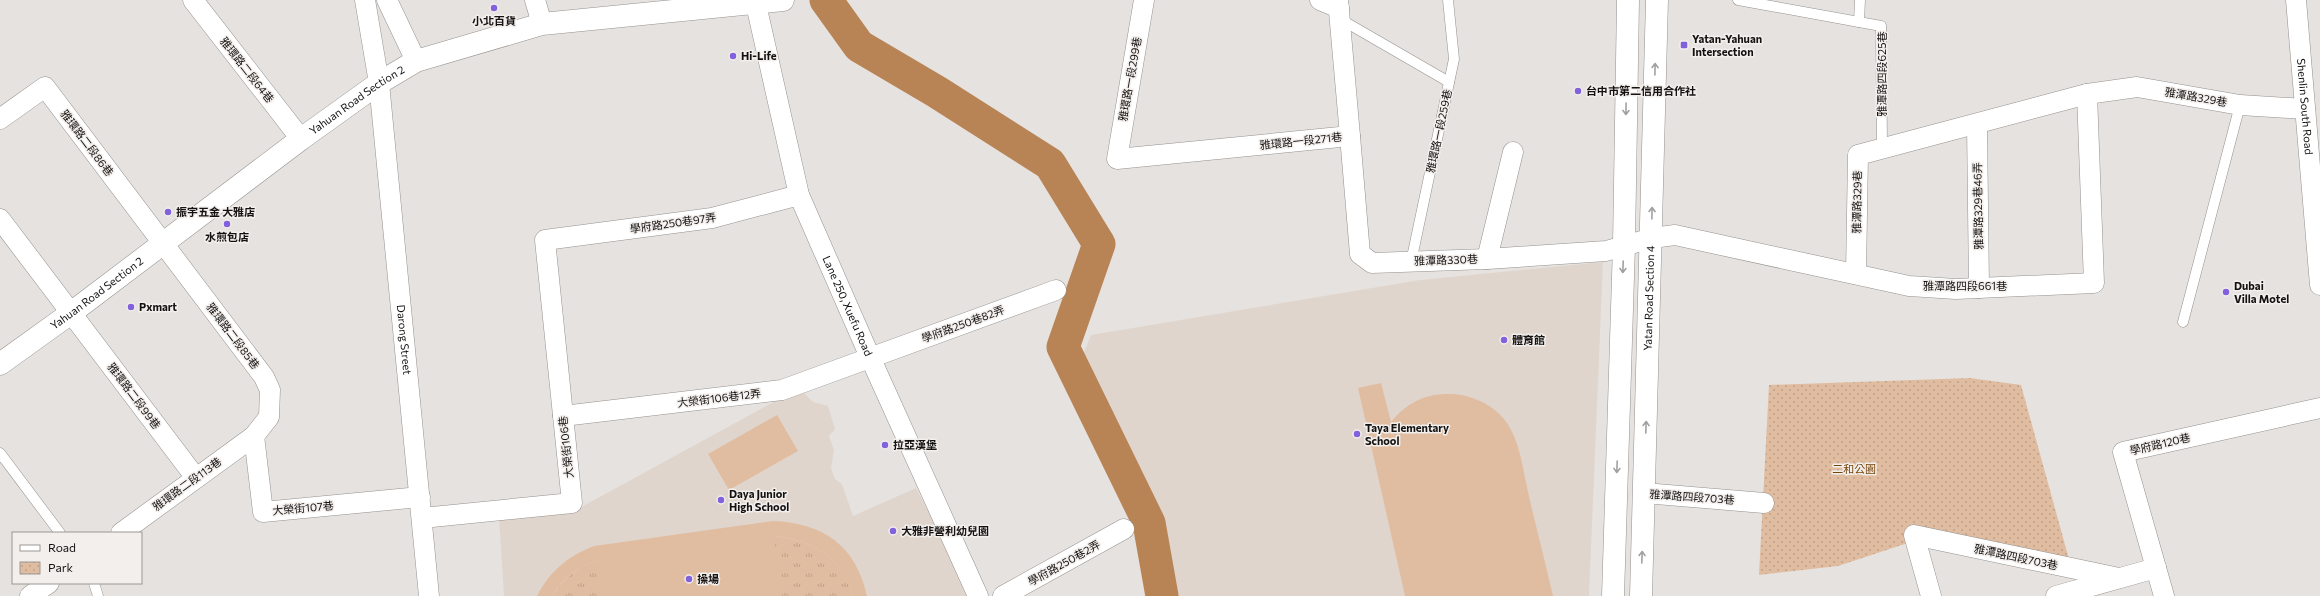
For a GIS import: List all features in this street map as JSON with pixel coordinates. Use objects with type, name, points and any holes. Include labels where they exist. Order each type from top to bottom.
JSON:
[{"type":"street","name":"雅環路二段64巷","points":[[193,0],[301,139]]},
{"type":"street","name":"Darong Street","points":[[365,0],[379,83],[429,596]]},
{"type":"street","points":[[387,0],[416,61]]},
{"type":"street","points":[[535,0],[542,24]]},
{"type":"street","name":"Yahuan Road Section 2","points":[[0,364],[71,314],[301,139],[379,83],[416,61],[542,24],[756,1],[783,0]]},
{"type":"street","name":"雅環路一段299巷","points":[[1117,159],[1144,0]]},
{"type":"street","points":[[1320,0],[1339,9]]},
{"type":"street","points":[[1613,596],[1624,245],[1628,0]]},
{"type":"street","name":"Yatan Road Section 4","points":[[1641,596],[1652,238],[1657,0]]},
{"type":"street","name":"Shenlin South Road","points":[[2296,0],[2320,285]]},
{"type":"street","name":"Lane 250, Xuefu Road","points":[[756,1],[799,195],[870,358],[978,596]]},
{"type":"street","name":"雅環路一段271巷","points":[[1117,159],[1350,136],[1339,9]]},
{"type":"street","name":"雅環路二段86巷","points":[[0,119],[45,86],[163,243]]},
{"type":"street","name":"雅潭路329巷","points":[[1856,274],[1858,155],[2087,94],[2137,87],[2240,105],[2305,109]]},
{"type":"street","name":"雅潭路四段661巷","points":[[1652,238],[1675,235],[1909,286],[1956,289],[2094,283],[2087,94]]},
{"type":"street","name":"雅潭路329巷46弄","points":[[1977,124],[1979,288]]},
{"type":"street","name":"雅潭路330巷","points":[[1350,136],[1360,254],[1372,263],[1487,259],[1606,251],[1652,238]]},
{"type":"street","points":[[1487,259],[1513,152]]},
{"type":"street","name":"學府路250巷97弄","points":[[545,240],[712,218],[799,195]]},
{"type":"street","name":"雅環路二段99巷","points":[[0,219],[196,478]]},
{"type":"street","name":"大榮街106巷","points":[[422,518],[572,503],[545,240]]},
{"type":"street","name":"雅環路二段85巷","points":[[163,243],[264,377],[270,390],[269,417],[254,436]]},
{"type":"street","name":"學府路250巷82弄","points":[[870,358],[1056,290]]},
{"type":"street","name":"大榮街106巷12弄","points":[[563,416],[782,390],[870,358]]},
{"type":"street","name":"學府路120巷","points":[[2164,596],[2123,452],[2320,408]]},
{"type":"street","name":"大榮街107巷","points":[[254,436],[263,512],[420,497]]},
{"type":"street","name":"雅環路二段113巷","points":[[122,532],[254,436]]},
{"type":"street","name":"雅潭路四段703巷","points":[[1644,493],[1764,503]]},
{"type":"street","name":"學府路250巷2弄","points":[[1003,596],[1124,529]]},
{"type":"street","name":"雅潭路四段703巷","points":[[1931,596],[1914,535],[2119,578]]},
{"type":"street","points":[[2056,596],[2156,568]]},
{"type":"street","points":[[30,596],[48,584]]},
{"type":"lane","name":"雅環路一段259巷","points":[[1411,262],[1454,59],[1448,0]]},
{"type":"lane","name":"雅潭路四段625巷","points":[[1738,0],[1881,26],[1882,149]]},
{"type":"lane","points":[[1859,22],[1860,0]]},
{"type":"lane","points":[[1339,9],[1449,82]]},
{"type":"lane","points":[[2183,322],[2240,105]]},
{"type":"lane","points":[[0,453],[59,532]]},
{"type":"lane","points":[[94,584],[98,596]]},
{"type":"shaded area","name":"Taya Elementary School","points":[[1603,262],[1589,596],[1172,596],[1157,526],[1132,461],[1081,360],[1091,335],[1420,280]]},
{"type":"shaded area","name":"Daya Junior High School","points":[[799,388],[813,402],[828,406],[835,429],[829,436],[834,450],[831,468],[835,479],[842,484],[853,516],[916,488],[972,596],[504,596],[499,518],[574,511]]},
{"type":"green space","name":"二和公園","points":[[1970,378],[2021,385],[2070,563],[1932,535],[1838,566],[1759,575],[1769,385]]},
{"type":"green space","points":[[1381,383],[1391,422],[1409,405],[1432,395],[1440,394],[1457,394],[1473,398],[1488,405],[1502,416],[1507,423],[1518,447],[1553,596],[1405,596],[1358,388]]},
{"type":"green space","points":[[777,415],[798,451],[729,490],[708,454]]},
{"type":"green space","name":"操場","points":[[773,521],[808,527],[822,532],[835,540],[855,563],[867,596],[853,596],[842,571],[824,553],[801,541],[774,536],[782,596],[602,596],[597,561],[583,566],[571,574],[552,596],[537,596],[548,579],[561,565],[594,546]]},
{"type":"green space","name":"操場","points":[[773,536],[800,541],[824,553],[842,571],[853,596],[552,596],[561,584],[577,570],[597,561]]},
{"type":"waterway","points":[[826,0],[859,46],[937,92],[1050,164],[1099,244],[1063,347],[1149,523],[1162,596]]},
{"type":"place","name":"小北百貨","points":[[494,8]]},
{"type":"place","name":"Yatan-Yahuan Intersection","points":[[1684,45]]},
{"type":"place","name":"Hi-Life","points":[[733,56]]},
{"type":"place","name":"台中市第二信用合作社","points":[[1578,91]]},
{"type":"place","name":"振宇五金 大雅店","points":[[168,212]]},
{"type":"place","name":"水煎包店","points":[[227,224]]},
{"type":"place","name":"Dubai Villa Motel","points":[[2226,292]]},
{"type":"place","name":"Pxmart","points":[[131,307]]},
{"type":"place","name":"體育館","points":[[1504,340]]},
{"type":"place","name":"Taya Elementary School","points":[[1357,434]]},
{"type":"place","name":"拉亞漢堡","points":[[885,445]]},
{"type":"place","name":"Daya Junior High School","points":[[721,500]]},
{"type":"place","name":"大雅非營利幼兒園","points":[[893,531]]},
{"type":"place","name":"操場","points":[[689,579]]}]
